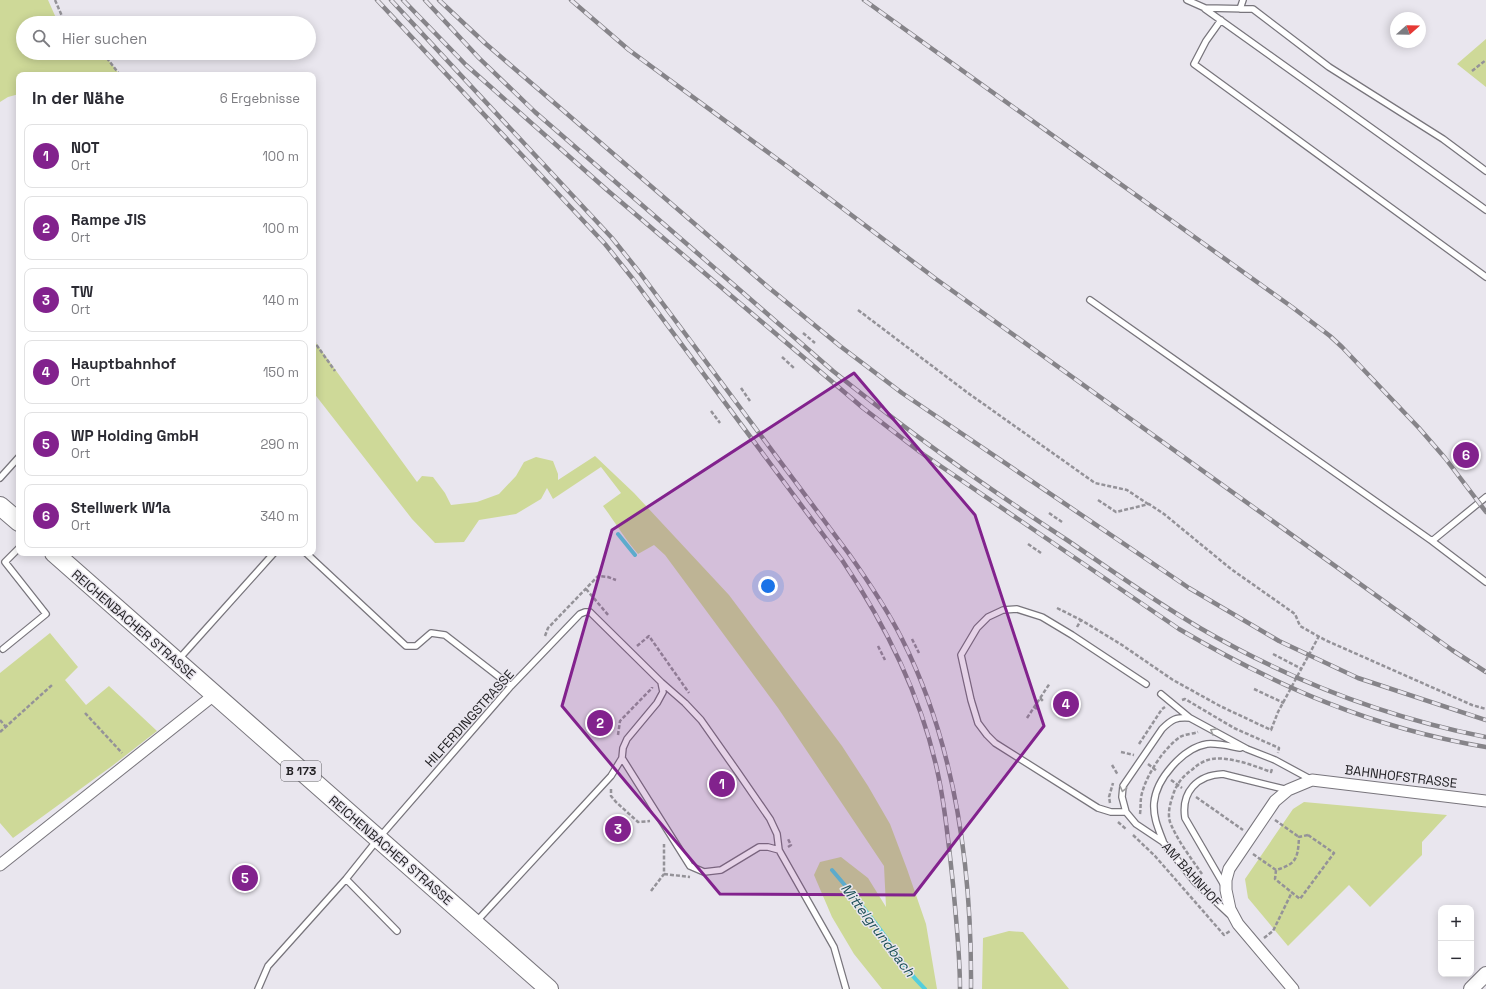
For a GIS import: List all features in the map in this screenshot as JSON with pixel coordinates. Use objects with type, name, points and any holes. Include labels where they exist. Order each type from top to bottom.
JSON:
[{"type":"main road","points":[[0,506],[16,519]]},
{"type":"main road","name":"REICHENBACHER STRASSE","points":[[57,556],[549,989]]},
{"type":"street","points":[[0,865],[214,695]]},
{"type":"street","name":"AM BAHNHOF","points":[[1293,989],[1238,924],[1230,908],[1226,890],[1226,880],[1229,869],[1275,801],[1288,790],[1312,780]]},
{"type":"street","name":"BAHNHOFSTRASSE","points":[[1312,780],[1486,801]]},
{"type":"street","points":[[1471,989],[1486,974]]},
{"type":"lane","points":[[1187,0],[1205,8],[1486,210]]},
{"type":"lane","points":[[1240,9],[1242,0]]},
{"type":"lane","points":[[1205,8],[1253,9],[1328,67],[1442,139],[1486,171]]},
{"type":"lane","points":[[1220,20],[1194,64],[1486,277]]},
{"type":"lane","points":[[1090,300],[1432,541],[1486,582]]},
{"type":"lane","points":[[0,478],[16,460]]},
{"type":"lane","points":[[1432,541],[1486,496]]},
{"type":"lane","points":[[3,649],[46,614],[5,562],[16,551]]},
{"type":"lane","points":[[176,661],[271,556]]},
{"type":"lane","points":[[309,556],[406,646],[416,646],[431,633],[445,635],[511,686]]},
{"type":"lane","points":[[1146,684],[1042,617],[1017,609],[1003,610],[988,617],[977,628],[961,655],[971,700],[978,723],[995,743],[1098,808],[1111,812],[1126,812],[1122,796],[1123,786],[1162,729],[1170,721],[1180,717],[1190,718]]},
{"type":"lane","name":"HILFERDINGSTRASSE","points":[[258,989],[268,966],[346,878],[511,686],[580,614],[590,612],[661,682]]},
{"type":"lane","points":[[475,924],[611,776],[622,758],[623,748],[627,739],[657,703],[663,692],[661,682]]},
{"type":"lane","points":[[661,682],[685,703],[701,720],[770,819],[778,834],[780,850],[834,947],[846,989]]},
{"type":"lane","points":[[1161,694],[1190,718],[1247,749],[1275,760],[1312,780]]},
{"type":"lane","points":[[1163,842],[1155,820],[1154,804],[1164,776],[1172,765],[1188,751],[1206,744],[1221,744],[1247,749]]},
{"type":"lane","points":[[622,758],[690,866],[704,872],[721,870],[759,847],[768,846],[780,850]]},
{"type":"lane","points":[[1226,890],[1185,818],[1183,807],[1189,792],[1200,780],[1218,774],[1288,790]]},
{"type":"lane","name":"AM BAHNHOF","points":[[1126,812],[1136,824],[1163,842],[1195,882],[1238,924]]},
{"type":"lane","points":[[346,878],[397,931]]},
{"type":"path","points":[[55,0],[62,16]]},
{"type":"path","points":[[108,60],[118,72]]},
{"type":"path","points":[[1472,70],[1486,60]]},
{"type":"path","points":[[858,310],[968,393],[1095,483],[1127,490],[1164,514],[1231,569],[1295,614],[1300,626],[1419,682],[1486,710]]},
{"type":"path","points":[[803,333],[815,343]]},
{"type":"path","points":[[316,344],[334,371]]},
{"type":"path","points":[[782,357],[794,368]]},
{"type":"path","points":[[741,388],[750,401]]},
{"type":"path","points":[[711,411],[720,423]]},
{"type":"path","points":[[1098,500],[1116,512],[1149,504]]},
{"type":"path","points":[[1049,514],[1062,522]]},
{"type":"path","points":[[1028,544],[1041,553]]},
{"type":"path","points":[[586,589],[611,618]]},
{"type":"path","points":[[1057,608],[1082,620],[1173,680],[1220,706],[1271,730],[1319,636]]},
{"type":"path","points":[[1072,635],[1082,620]]},
{"type":"path","points":[[636,646],[649,636],[692,697]]},
{"type":"path","points":[[912,639],[919,653]]},
{"type":"path","points":[[878,646],[885,660]]},
{"type":"path","points":[[1273,654],[1302,669]]},
{"type":"path","points":[[1026,718],[1050,684]]},
{"type":"path","points":[[0,732],[52,685]]},
{"type":"path","points":[[1254,689],[1284,703]]},
{"type":"path","points":[[1040,698],[1043,701]]},
{"type":"path","points":[[85,713],[130,762]]},
{"type":"path","points":[[0,720],[6,727]]},
{"type":"path","points":[[1121,752],[1132,753]]},
{"type":"path","points":[[1203,874],[1180,840],[1170,821],[1170,804],[1177,784],[1186,774],[1199,764],[1211,759],[1224,759],[1254,766],[1271,772]]},
{"type":"path","points":[[1112,765],[1118,775]]},
{"type":"path","points":[[1266,814],[1299,838]]},
{"type":"path","points":[[780,850],[791,845],[784,833]]},
{"type":"path","points":[[1276,870],[1275,879],[1300,899],[1334,853],[1308,834],[1299,838]]},
{"type":"path","points":[[1276,870],[1290,866],[1298,853],[1299,838]]},
{"type":"path","points":[[1266,863],[1276,870]]},
{"type":"path","points":[[664,874],[693,878]]},
{"type":"path","points":[[1256,945],[1273,931],[1292,892]]},
{"type":"highlighted area","points":[[854,373],[975,515],[1044,726],[914,895],[720,894],[562,706],[612,530]]},
{"type":"green space","points":[[0,0],[48,0],[55,16],[16,16],[16,60],[108,60],[118,72],[16,72],[16,95],[8,97],[0,102]]},
{"type":"green space","points":[[1486,39],[1486,87],[1457,64]]},
{"type":"green space","points":[[316,343],[417,482],[422,476],[433,477],[445,493],[451,505],[477,502],[499,494],[516,476],[524,462],[536,457],[553,461],[558,474],[558,480],[595,456],[634,493],[729,595],[842,746],[868,786],[890,824],[926,924],[937,989],[882,989],[854,954],[832,917],[814,875],[820,862],[841,857],[868,878],[886,907],[884,866],[778,708],[665,555],[654,545],[638,554],[624,536],[603,506],[621,493],[601,467],[553,499],[547,488],[541,499],[516,514],[479,520],[464,542],[435,543],[412,519],[316,396]]},
{"type":"green space","points":[[50,633],[78,667],[65,680],[86,705],[109,686],[157,731],[112,766],[13,838],[0,823],[0,673]]},
{"type":"green space","points":[[1304,802],[1447,815],[1422,842],[1422,855],[1370,907],[1349,885],[1288,946],[1248,898],[1245,879],[1293,809]]},
{"type":"green space","points":[[1009,931],[1023,932],[1069,989],[982,989],[983,938]]},
{"type":"waterway","name":"Mittelgrundbach","points":[[618,534],[635,555]]},
{"type":"waterway","name":"Mittelgrundbach","points":[[832,870],[865,910],[908,970],[925,989]]},
{"type":"railway","points":[[377,0],[605,244],[633,279],[842,560],[874,611],[913,692],[932,749],[939,779],[953,884],[959,950],[960,989]]},
{"type":"railway","points":[[391,0],[612,238],[640,273],[849,554],[890,617],[921,680],[936,722],[948,765],[964,854],[971,944],[971,989]]},
{"type":"railway","points":[[403,0],[466,65],[607,190],[863,408],[920,452],[1179,629],[1216,650],[1290,687],[1365,717],[1444,739],[1486,747]]},
{"type":"railway","points":[[425,0],[479,58],[535,112],[833,371],[890,416],[977,479],[1149,596],[1183,618],[1234,647],[1303,680],[1338,694],[1411,719],[1486,737]]},
{"type":"railway","points":[[439,0],[486,44],[768,287],[840,346],[902,393],[1189,588],[1279,641],[1358,678],[1486,720]]},
{"type":"railway","points":[[571,0],[629,50],[788,167],[936,279],[1452,650],[1486,672]]},
{"type":"railway","points":[[864,0],[1292,307],[1330,336],[1419,428],[1445,458],[1486,512]]},
{"type":"place","name":"Stellwerk W1a","points":[[1466,455]]},
{"type":"place","name":"Hauptbahnhof","points":[[1066,704]]},
{"type":"place","name":"Rampe JIS","points":[[600,723]]},
{"type":"place","name":"NOT","points":[[722,784]]},
{"type":"place","name":"TW","points":[[618,829]]},
{"type":"place","name":"WP Holding GmbH","points":[[245,878]]}]
